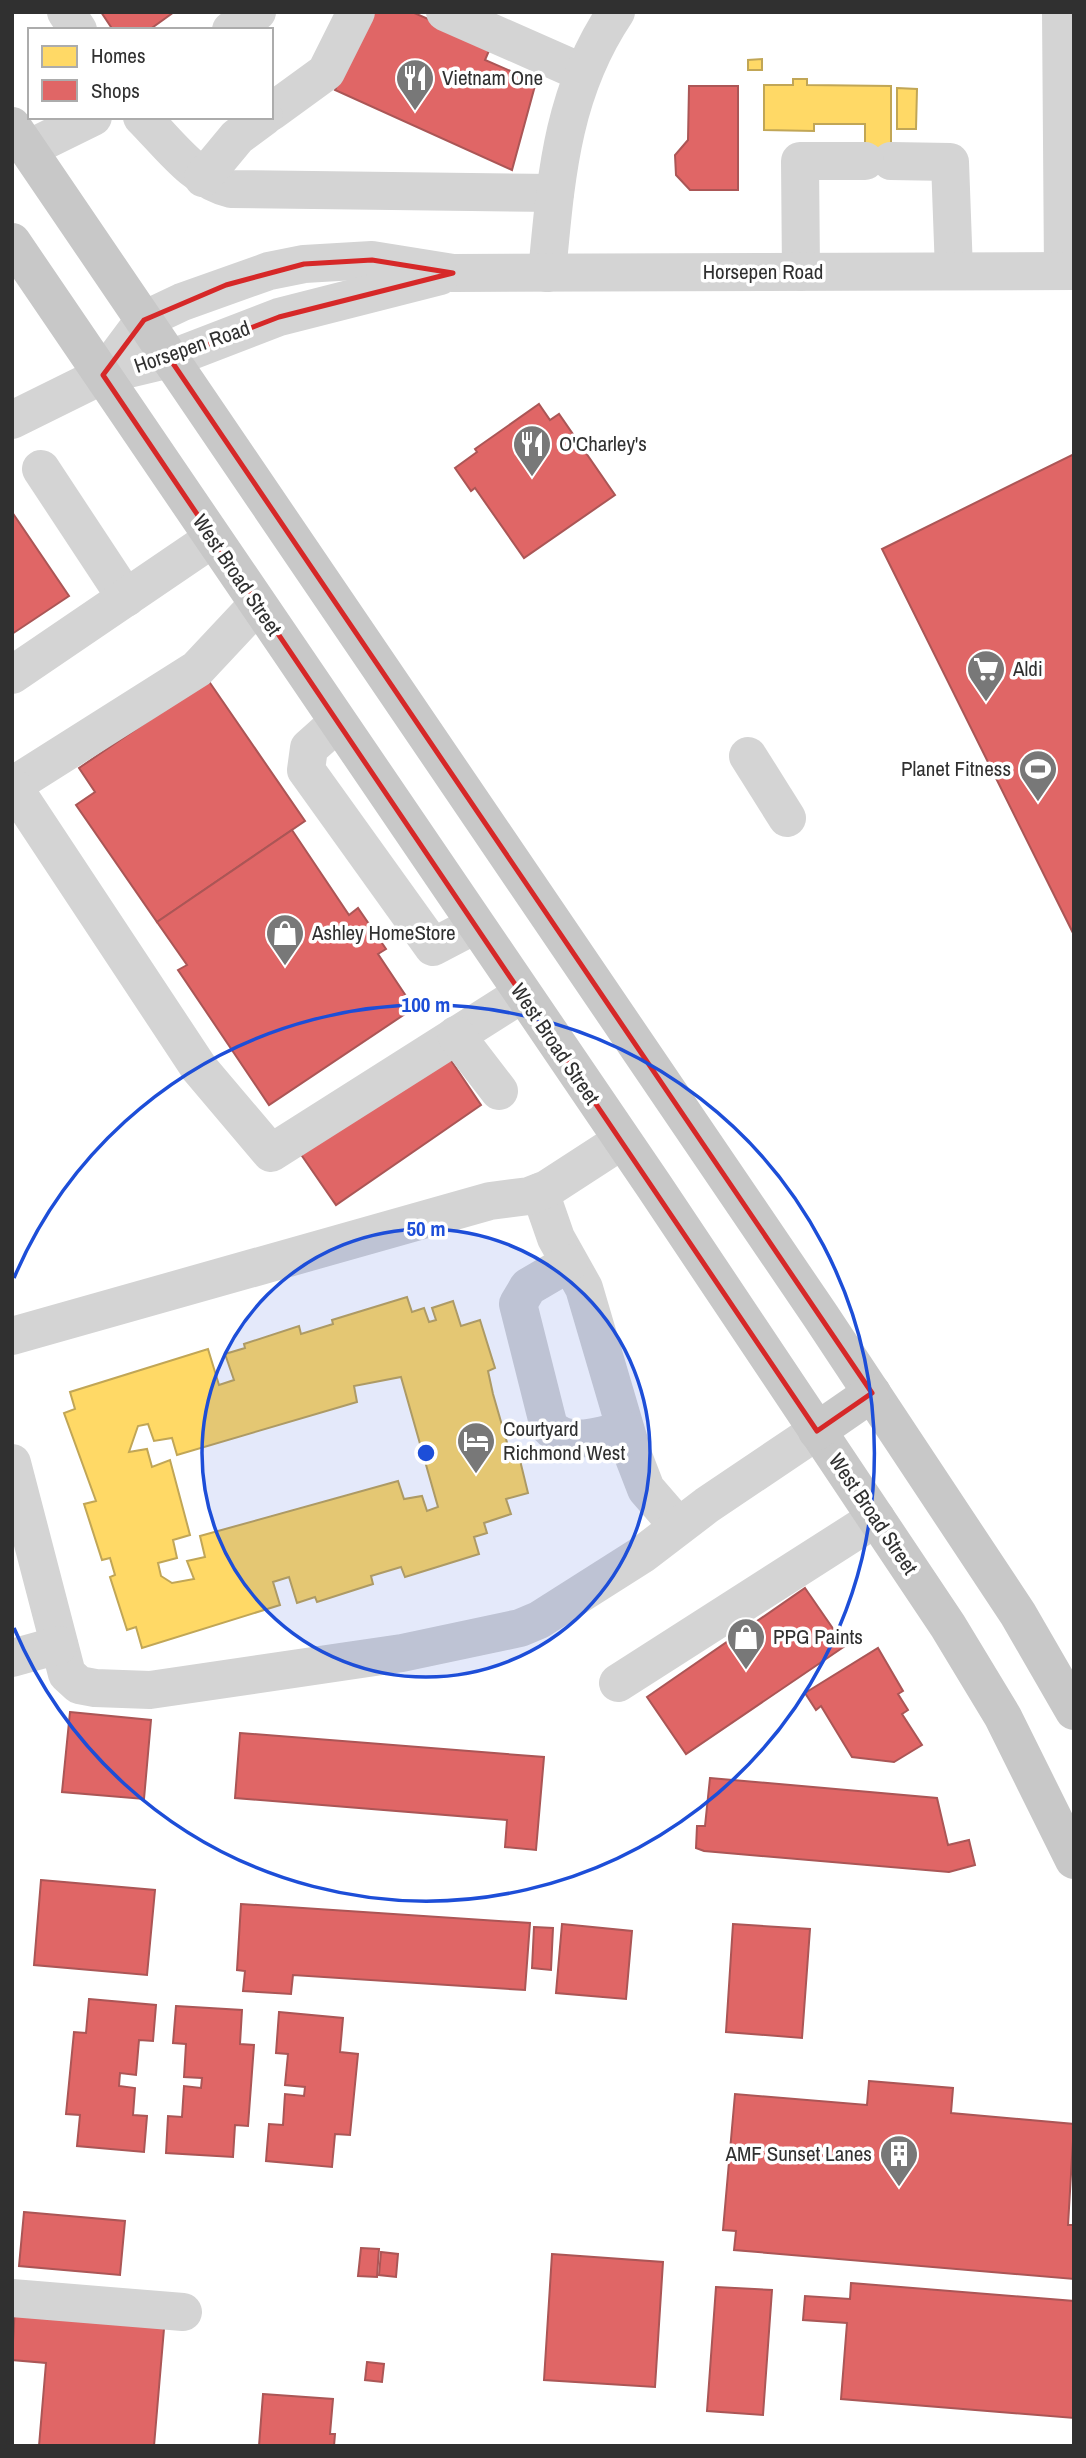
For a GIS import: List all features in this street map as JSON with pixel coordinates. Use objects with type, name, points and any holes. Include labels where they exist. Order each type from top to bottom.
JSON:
[{"type":"main road","points":[[20,138],[872,1393],[1018,1614],[1074,1711]]},
{"type":"main road","name":"West Broad Street","points":[[12,242],[948,1626],[1003,1717],[1074,1860]]},
{"type":"main road","points":[[817,1431],[872,1393]]},
{"type":"street","points":[[66,12],[77,28]]},
{"type":"street","points":[[234,28],[257,12]]},
{"type":"street","points":[[273,111],[326,72],[356,12]]},
{"type":"street","points":[[446,12],[583,73]]},
{"type":"street","points":[[547,273],[561,145],[583,73],[598,39],[616,12]]},
{"type":"street","points":[[1061,12],[1068,271]]},
{"type":"street","points":[[20,138],[86,119]]},
{"type":"street","points":[[144,119],[203,178],[216,186],[231,189],[555,193]]},
{"type":"street","points":[[203,178],[237,137],[261,119]]},
{"type":"street","points":[[801,272],[800,161],[950,162],[954,271]]},
{"type":"street","name":"Horsepen Road","points":[[103,375],[144,320],[226,285],[269,271],[304,264],[372,260],[453,273],[1068,271]]},
{"type":"street","name":"Horsepen Road","points":[[103,375],[170,359],[279,317],[453,273]]},
{"type":"street","points":[[12,420],[103,375]]},
{"type":"street","points":[[41,469],[125,598]]},
{"type":"street","points":[[12,675],[212,539]]},
{"type":"street","points":[[257,605],[197,669],[13,787],[199,1068],[271,1153],[522,994]]},
{"type":"street","points":[[337,723],[309,748],[306,770],[433,947],[475,925]]},
{"type":"street","points":[[748,756],[787,818]]},
{"type":"street","points":[[456,1035],[499,1091]]},
{"type":"street","points":[[12,1336],[490,1201],[540,1192],[621,1141]]},
{"type":"street","points":[[540,1192],[569,1263],[584,1288],[625,1430],[646,1489],[678,1527]]},
{"type":"street","points":[[569,1263],[528,1286],[518,1304],[549,1427],[557,1435],[578,1440],[625,1430]]},
{"type":"street","points":[[12,1463],[43,1571],[67,1674],[79,1685],[136,1689],[402,1654],[500,1633],[539,1620],[643,1554],[817,1431]]},
{"type":"street","points":[[618,1683],[876,1518]]},
{"type":"street","points":[[12,1658],[59,1645]]},
{"type":"street","points":[[12,2298],[183,2312]]},
{"type":"highlighted area","points":[[372,260],[453,273],[279,317],[170,359],[872,1393],[817,1431],[103,375],[144,320],[226,285],[304,264]]},
{"type":"building: Homes","points":[[762,59],[762,70],[748,70],[748,60]]},
{"type":"building: Homes","points":[[793,79],[807,79],[807,85],[891,86],[891,169],[865,169],[865,124],[814,124],[814,131],[764,130],[764,85],[793,85]]},
{"type":"building: Homes","points":[[897,88],[917,89],[916,129],[897,129]]},
{"type":"building: Homes","name":"Courtyard Richmond West","points":[[407,1297],[412,1312],[424,1308],[429,1322],[436,1320],[432,1308],[453,1301],[461,1326],[480,1320],[495,1368],[488,1371],[493,1394],[508,1446],[516,1444],[528,1493],[506,1499],[511,1514],[484,1523],[487,1533],[474,1537],[479,1554],[405,1577],[401,1567],[371,1576],[373,1584],[317,1602],[315,1597],[297,1603],[289,1577],[273,1582],[280,1605],[142,1648],[136,1627],[127,1630],[110,1577],[115,1575],[110,1558],[102,1560],[84,1504],[96,1501],[64,1413],[75,1409],[70,1392],[208,1349],[219,1385],[234,1380],[225,1354],[245,1348],[244,1344],[299,1326],[301,1334],[333,1324],[332,1320]],"holes":[[[401,1377],[438,1507],[427,1511],[422,1496],[404,1499],[398,1481],[200,1536],[205,1557],[187,1561],[194,1579],[172,1583],[161,1576],[158,1563],[177,1558],[173,1540],[190,1535],[170,1460],[152,1467],[147,1449],[129,1452],[138,1426],[148,1424],[154,1441],[172,1438],[177,1455],[357,1402],[354,1386]]]},
{"type":"building: Shops","points":[[101,12],[174,12],[152,28],[112,28]]},
{"type":"building: Shops","points":[[369,12],[412,12],[491,46],[485,60],[536,82],[512,170],[335,90]]},
{"type":"building: Shops","points":[[689,86],[738,86],[738,190],[690,190],[676,175],[675,155],[688,140]]},
{"type":"building: Shops","name":"O'Charley's","points":[[539,404],[550,420],[559,414],[615,495],[524,558],[475,488],[471,491],[455,468],[477,452],[475,449]]},
{"type":"building: Shops","points":[[1074,454],[1074,935],[882,549]]},
{"type":"building: Shops","points":[[12,512],[69,596],[12,634]]},
{"type":"building: Shops","points":[[208,680],[305,821],[157,922],[76,805],[95,792],[79,768]]},
{"type":"building: Shops","name":"Ashley HomeStore","points":[[292,830],[349,915],[358,908],[386,949],[378,954],[414,1008],[269,1105],[178,970],[187,965],[157,922]]},
{"type":"building: Shops","points":[[446,1053],[481,1105],[336,1205],[300,1153]]},
{"type":"building: Shops","name":"PPG Paints","points":[[805,1588],[845,1646],[686,1754],[647,1697]]},
{"type":"building: Shops","points":[[878,1648],[903,1691],[898,1694],[908,1710],[902,1714],[922,1745],[894,1762],[852,1757],[821,1706],[816,1710],[805,1693]]},
{"type":"building: Shops","points":[[70,1712],[151,1720],[144,1799],[62,1792]]},
{"type":"building: Shops","points":[[240,1733],[544,1757],[536,1850],[505,1847],[507,1820],[235,1798]]},
{"type":"building: Shops","points":[[710,1778],[937,1798],[948,1845],[969,1840],[975,1865],[949,1872],[704,1851],[696,1848],[697,1826],[705,1826]]},
{"type":"building: Shops","points":[[41,1880],[155,1890],[147,1975],[34,1965]]},
{"type":"building: Shops","points":[[241,1904],[530,1923],[525,1990],[293,1975],[291,1994],[243,1991],[245,1971],[237,1970]]},
{"type":"building: Shops","points":[[562,1924],[632,1931],[626,1999],[556,1993]]},
{"type":"building: Shops","points":[[733,1924],[810,1929],[802,2038],[726,2032]]},
{"type":"building: Shops","points":[[534,1927],[553,1928],[551,1970],[532,1968]]},
{"type":"building: Shops","points":[[89,1999],[156,2005],[153,2041],[139,2040],[136,2075],[120,2073],[119,2086],[135,2088],[133,2115],[147,2116],[144,2152],[77,2146],[80,2115],[66,2114],[74,2032],[86,2033]]},
{"type":"building: Shops","points":[[176,2006],[242,2010],[240,2044],[254,2045],[248,2126],[235,2125],[233,2157],[166,2153],[168,2116],[182,2117],[184,2086],[201,2088],[202,2078],[184,2077],[186,2044],[173,2043]]},
{"type":"building: Shops","points":[[279,2012],[343,2018],[340,2052],[358,2054],[350,2135],[335,2134],[332,2167],[266,2161],[269,2124],[283,2125],[285,2094],[304,2096],[305,2087],[285,2085],[288,2054],[276,2053]]},
{"type":"building: Shops","name":"AMF Sunset Lanes","points":[[869,2081],[953,2088],[951,2113],[1074,2124],[1068,2225],[1074,2225],[1074,2279],[734,2250],[736,2231],[723,2230],[735,2094],[867,2105]]},
{"type":"building: Shops","points":[[24,2212],[125,2221],[120,2275],[19,2266]]},
{"type":"building: Shops","points":[[361,2248],[379,2249],[377,2277],[358,2276]]},
{"type":"building: Shops","points":[[381,2252],[398,2254],[396,2277],[379,2275]]},
{"type":"building: Shops","points":[[552,2254],[663,2262],[655,2387],[544,2380]]},
{"type":"building: Shops","points":[[851,2283],[1074,2301],[1074,2418],[841,2399],[847,2323],[803,2320],[805,2296],[850,2299]]},
{"type":"building: Shops","points":[[716,2287],[772,2290],[763,2415],[707,2411]]},
{"type":"building: Shops","points":[[15,2305],[165,2317],[154,2446],[39,2446],[46,2363],[12,2360]]},
{"type":"building: Shops","points":[[367,2362],[384,2364],[382,2382],[365,2380]]},
{"type":"building: Shops","points":[[263,2394],[333,2399],[330,2434],[335,2434],[334,2446],[259,2446]]},
{"type":"place","name":"Vietnam One","points":[[415,112]]},
{"type":"place","name":"O'Charley's","points":[[532,478]]},
{"type":"place","name":"Aldi","points":[[986,703]]},
{"type":"place","name":"Planet Fitness","points":[[1038,803]]},
{"type":"place","name":"Ashley HomeStore","points":[[285,967]]},
{"type":"place","name":"Courtyard Richmond West","points":[[476,1475]]},
{"type":"place","name":"PPG Paints","points":[[746,1671]]},
{"type":"place","name":"AMF Sunset Lanes","points":[[899,2188]]}]
